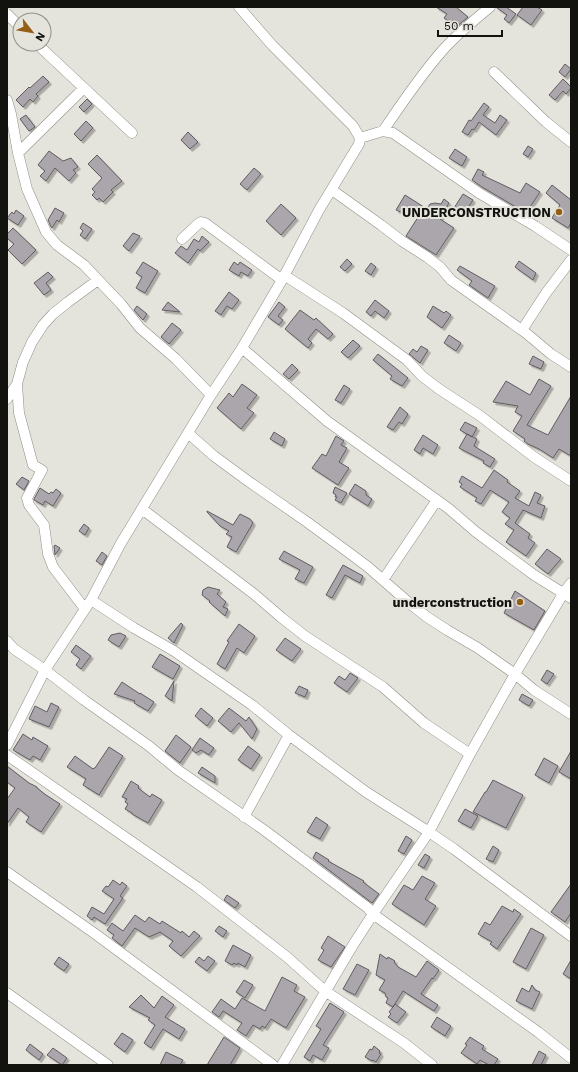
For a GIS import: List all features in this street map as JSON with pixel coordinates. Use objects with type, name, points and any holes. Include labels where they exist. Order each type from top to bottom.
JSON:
[{"type":"street","points":[[7,745],[46,670],[91,600],[121,543],[211,394],[242,348],[283,277],[319,210],[359,144],[360,138],[353,126],[272,45],[239,7]]},
{"type":"street","points":[[384,131],[443,50],[469,24],[490,7]]},
{"type":"street","points":[[46,52],[132,133]]},
{"type":"street","points":[[494,72],[548,123],[571,142]]},
{"type":"street","points":[[18,153],[84,88]]},
{"type":"street","points":[[7,100],[27,189],[46,232],[57,245],[84,265],[121,304],[140,328],[176,359],[211,394]]},
{"type":"street","points":[[360,138],[384,131],[393,133],[479,193],[571,250]]},
{"type":"street","points":[[332,190],[402,241],[427,256],[452,280],[571,367]]},
{"type":"street","points":[[182,239],[198,224],[201,222],[205,223],[283,277],[343,312],[407,360],[422,376],[439,389],[478,415],[534,457],[571,481]]},
{"type":"street","points":[[522,330],[546,293],[571,260]]},
{"type":"street","points":[[7,399],[17,384],[23,362],[32,342],[43,325],[53,314],[98,280]]},
{"type":"street","points":[[242,348],[327,421],[437,500],[476,532],[530,572],[567,596]]},
{"type":"street","points":[[17,384],[19,413],[33,465],[42,470],[27,498],[29,504],[44,525],[48,554],[53,567],[85,609]]},
{"type":"street","points":[[188,433],[214,456],[248,482],[348,552],[427,616],[447,630],[478,648],[515,674],[534,690],[571,714]]},
{"type":"street","points":[[383,580],[437,500]]},
{"type":"street","points":[[142,509],[254,594],[305,636],[383,687],[424,723],[470,754]]},
{"type":"street","points":[[282,1065],[325,991],[373,914],[429,832],[470,754],[515,674],[567,596],[571,583]]},
{"type":"street","points":[[91,600],[134,628],[174,651],[252,705],[289,735],[366,792],[429,832],[571,936]]},
{"type":"street","points":[[7,641],[14,649],[46,670],[78,696],[149,746],[178,770],[331,880],[368,908],[373,914],[532,1028],[571,1058]]},
{"type":"street","points":[[244,817],[289,735]]},
{"type":"street","points":[[7,755],[197,887],[287,957],[325,991],[404,1043],[432,1065]]},
{"type":"street","points":[[7,872],[100,937],[273,1065]]},
{"type":"street","points":[[7,993],[108,1065]]},
{"type":"building","points":[[436,7],[456,7],[468,17],[456,27],[444,18],[447,14]]},
{"type":"building","points":[[497,7],[506,7],[516,14],[509,23],[504,19],[507,15]]},
{"type":"building","points":[[523,7],[537,7],[542,10],[531,25],[517,15]]},
{"type":"building","points":[[565,64],[571,69],[565,77],[559,72]]},
{"type":"building","points":[[43,76],[49,82],[36,94],[38,96],[33,102],[30,99],[23,107],[16,100]]},
{"type":"building","points":[[563,79],[571,88],[566,94],[563,91],[555,100],[549,95]]},
{"type":"building","points":[[87,99],[92,104],[84,112],[79,107]]},
{"type":"building","points":[[484,103],[489,107],[483,115],[495,123],[500,115],[507,120],[496,135],[479,122],[474,130],[472,129],[468,135],[462,132],[469,120],[471,121]]},
{"type":"building","points":[[26,115],[35,127],[29,131],[20,119]]},
{"type":"building","points":[[86,121],[93,128],[81,141],[74,134]]},
{"type":"building","points":[[188,132],[198,142],[190,149],[181,140]]},
{"type":"building","points":[[528,146],[533,149],[528,157],[523,154]]},
{"type":"building","points":[[455,149],[467,157],[462,166],[449,158]]},
{"type":"building","points":[[49,151],[63,161],[71,158],[78,167],[73,170],[76,173],[69,181],[55,168],[46,181],[40,176],[45,171],[38,165]]},
{"type":"building","points":[[97,155],[122,181],[111,190],[113,192],[103,202],[99,198],[97,200],[92,195],[95,192],[92,189],[102,178],[88,164]]},
{"type":"building","points":[[254,168],[261,174],[247,190],[240,184]]},
{"type":"building","points":[[478,169],[484,172],[482,175],[520,193],[526,183],[540,192],[526,213],[472,180]]},
{"type":"building","points":[[552,185],[571,200],[571,223],[568,228],[552,218],[560,205],[546,193]]},
{"type":"building","points":[[463,194],[473,200],[464,214],[454,208]]},
{"type":"building","points":[[405,195],[427,209],[430,204],[441,204],[444,199],[449,203],[440,219],[454,228],[436,255],[406,236],[420,214],[407,206],[403,213],[396,210]]},
{"type":"building","points":[[281,204],[296,218],[281,235],[266,221]]},
{"type":"building","points":[[55,208],[64,213],[59,222],[57,220],[52,228],[48,220]]},
{"type":"building","points":[[16,210],[24,216],[18,225],[7,218],[12,212],[14,214]]},
{"type":"building","points":[[83,223],[92,229],[85,239],[80,235],[83,231],[80,228]]},
{"type":"building","points":[[13,228],[36,250],[22,264],[8,250],[14,244],[7,238],[7,234]]},
{"type":"building","points":[[133,233],[140,236],[129,251],[123,246]]},
{"type":"building","points":[[202,236],[209,242],[200,251],[198,249],[188,263],[175,253],[181,246],[187,250],[194,239],[199,242]]},
{"type":"building","points":[[347,259],[352,264],[345,271],[340,267]]},
{"type":"building","points":[[519,261],[536,273],[533,280],[515,267]]},
{"type":"building","points":[[143,262],[158,271],[145,293],[136,288],[142,277],[136,273]]},
{"type":"building","points":[[234,262],[238,265],[240,262],[252,270],[248,276],[241,272],[239,276],[229,270]]},
{"type":"building","points":[[371,263],[376,267],[371,275],[365,271]]},
{"type":"building","points":[[460,266],[495,286],[488,298],[469,285],[472,281],[457,270]]},
{"type":"building","points":[[48,272],[53,277],[46,283],[51,290],[44,295],[34,283]]},
{"type":"building","points":[[229,292],[239,300],[232,309],[227,306],[221,315],[215,311]]},
{"type":"building","points":[[375,300],[389,311],[384,318],[375,311],[371,316],[366,312]]},
{"type":"building","points":[[168,302],[180,312],[162,310]]},
{"type":"building","points":[[279,302],[285,307],[278,316],[283,320],[279,325],[268,317]]},
{"type":"building","points":[[137,306],[147,314],[143,320],[134,310]]},
{"type":"building","points":[[433,306],[444,313],[446,311],[451,315],[442,328],[427,317]]},
{"type":"building","points":[[300,310],[314,320],[316,318],[333,334],[328,339],[316,329],[308,339],[312,343],[308,348],[285,329]]},
{"type":"building","points":[[172,323],[181,330],[169,344],[161,337]]},
{"type":"building","points":[[449,335],[461,343],[456,351],[444,343]]},
{"type":"building","points":[[353,340],[360,346],[348,358],[341,352]]},
{"type":"building","points":[[421,346],[428,350],[420,363],[409,354],[413,349],[417,352]]},
{"type":"building","points":[[378,354],[408,378],[402,386],[390,379],[392,376],[373,360]]},
{"type":"building","points":[[533,356],[544,362],[541,369],[529,364]]},
{"type":"building","points":[[292,364],[298,370],[289,379],[283,374]]},
{"type":"building","points":[[539,379],[551,386],[527,425],[548,435],[571,396],[571,456],[559,449],[553,458],[528,444],[524,441],[525,439],[513,431],[522,416],[515,412],[518,406],[493,402],[506,381],[530,395]]},
{"type":"building","points":[[242,384],[257,395],[247,408],[254,413],[241,429],[217,408],[229,393],[233,397]]},
{"type":"building","points":[[344,385],[350,389],[341,403],[335,400]]},
{"type":"building","points":[[400,407],[408,414],[402,424],[399,422],[393,430],[387,427]]},
{"type":"building","points":[[465,422],[477,428],[472,437],[460,430]]},
{"type":"building","points":[[274,432],[285,439],[282,446],[270,439]]},
{"type":"building","points":[[467,434],[477,439],[474,446],[495,459],[490,467],[483,463],[484,461],[459,448]]},
{"type":"building","points":[[423,435],[438,445],[433,454],[423,448],[420,454],[414,450]]},
{"type":"building","points":[[336,436],[344,441],[341,445],[347,448],[339,462],[349,468],[338,485],[312,468],[322,454],[326,456]]},
{"type":"building","points":[[494,470],[520,491],[515,498],[529,506],[535,492],[541,495],[537,503],[545,506],[541,518],[523,510],[515,523],[530,534],[528,538],[535,543],[526,556],[506,542],[514,530],[505,524],[510,518],[502,512],[509,502],[490,490],[481,504],[475,501],[477,498],[460,487],[462,484],[459,482],[462,476],[482,488]]},
{"type":"building","points":[[22,477],[29,481],[24,490],[16,484]]},
{"type":"building","points":[[355,484],[366,491],[366,495],[372,499],[368,506],[349,494]]},
{"type":"building","points":[[335,487],[347,493],[341,503],[335,500],[337,497],[335,497],[336,495],[333,493]]},
{"type":"building","points":[[40,488],[49,494],[51,492],[53,493],[56,489],[61,493],[53,506],[45,501],[43,505],[34,500]]},
{"type":"building","points":[[207,512],[233,525],[240,514],[250,519],[253,523],[236,552],[227,547],[232,537],[226,534],[229,531],[220,526]]},
{"type":"building","points":[[84,524],[89,528],[85,535],[79,531]]},
{"type":"building","points":[[55,545],[60,548],[55,555],[54,546]]},
{"type":"building","points":[[547,549],[561,559],[548,574],[535,564]]},
{"type":"building","points":[[284,551],[313,567],[304,583],[295,579],[300,570],[279,559]]},
{"type":"building","points":[[102,552],[107,556],[102,565],[96,561]]},
{"type":"building","points":[[343,565],[363,576],[360,583],[345,575],[332,598],[326,595]]},
{"type":"building","points":[[208,587],[220,590],[217,594],[226,602],[223,607],[228,609],[225,616],[202,595],[203,590]]},
{"type":"building","name":"underconstruction","points":[[515,591],[545,611],[534,630],[504,613]]},
{"type":"building","points":[[181,623],[183,625],[174,643],[168,638]]},
{"type":"building","points":[[239,624],[255,636],[244,653],[237,648],[225,669],[217,664],[229,642],[227,641]]},
{"type":"building","points":[[120,633],[126,636],[119,647],[108,640],[111,635]]},
{"type":"building","points":[[285,638],[301,649],[292,661],[276,650]]},
{"type":"building","points":[[76,645],[91,656],[81,669],[76,665],[80,659],[71,652]]},
{"type":"building","points":[[160,654],[180,666],[173,679],[152,667]]},
{"type":"building","points":[[547,670],[554,674],[547,684],[541,680]]},
{"type":"building","points":[[350,673],[358,678],[347,692],[334,683],[339,676],[345,680]]},
{"type":"building","points":[[174,681],[172,701],[165,696]]},
{"type":"building","points":[[122,682],[154,702],[148,711],[134,703],[135,701],[114,694]]},
{"type":"building","points":[[299,686],[308,690],[305,697],[295,693]]},
{"type":"building","points":[[522,694],[533,700],[529,706],[519,700]]},
{"type":"building","points":[[51,703],[59,707],[49,727],[29,719],[35,706],[47,712]]},
{"type":"building","points":[[201,708],[213,718],[207,726],[195,716]]},
{"type":"building","points":[[229,708],[246,721],[249,717],[257,729],[252,739],[239,723],[231,732],[218,721]]},
{"type":"building","points":[[23,734],[32,740],[33,737],[48,746],[40,760],[33,756],[30,760],[13,750]]},
{"type":"building","points":[[176,735],[191,747],[180,763],[165,751]]},
{"type":"building","points":[[200,738],[214,748],[209,755],[201,750],[196,753],[192,750]]},
{"type":"building","points":[[248,746],[260,755],[251,769],[238,760]]},
{"type":"building","points":[[109,747],[123,756],[99,795],[83,785],[86,779],[67,767],[75,756],[93,769]]},
{"type":"building","points":[[571,751],[571,779],[559,772]]},
{"type":"building","points":[[544,758],[558,766],[549,783],[535,775]]},
{"type":"building","points":[[7,766],[60,804],[41,832],[26,822],[29,817],[18,808],[7,824],[7,799],[15,788],[7,782]]},
{"type":"building","points":[[202,767],[215,776],[215,783],[198,773]]},
{"type":"building","points":[[493,780],[523,795],[506,828],[473,812]]},
{"type":"building","points":[[131,781],[139,786],[138,788],[150,797],[152,794],[162,800],[148,823],[125,809],[128,804],[125,802],[127,799],[122,797]]},
{"type":"building","points":[[465,809],[478,816],[471,828],[458,821]]},
{"type":"building","points":[[316,817],[328,825],[320,839],[307,832]]},
{"type":"building","points":[[406,836],[412,840],[404,854],[398,851]]},
{"type":"building","points":[[493,846],[499,850],[493,862],[486,859]]},
{"type":"building","points":[[316,852],[329,860],[328,861],[364,881],[363,882],[379,894],[372,903],[313,858]]},
{"type":"building","points":[[425,854],[430,857],[424,868],[418,865]]},
{"type":"building","points":[[422,876],[435,883],[425,899],[436,906],[424,925],[392,904],[404,885],[413,890]]},
{"type":"building","points":[[113,880],[120,885],[122,882],[127,886],[120,896],[123,898],[105,924],[94,917],[92,920],[87,916],[92,907],[104,914],[114,899],[102,891],[106,886],[108,887]]},
{"type":"building","points":[[571,884],[571,913],[565,922],[551,912]]},
{"type":"building","points":[[227,895],[239,903],[235,908],[224,900]]},
{"type":"building","points":[[502,906],[513,912],[514,909],[521,914],[497,949],[490,944],[492,942],[478,934],[485,922],[490,925]]},
{"type":"building","points":[[135,915],[145,922],[149,917],[160,924],[162,921],[181,933],[182,931],[189,937],[194,931],[200,936],[181,956],[169,946],[173,941],[160,932],[149,937],[135,928],[122,946],[112,938],[114,935],[107,930],[112,923],[123,931]]},
{"type":"building","points":[[219,926],[227,931],[223,937],[215,931]]},
{"type":"building","points":[[531,928],[544,935],[526,969],[513,962]]},
{"type":"building","points":[[328,936],[345,947],[331,967],[318,960],[324,950],[321,948]]},
{"type":"building","points":[[233,945],[251,955],[245,967],[238,963],[237,965],[234,963],[232,965],[225,961]]},
{"type":"building","points":[[380,954],[387,959],[388,957],[395,961],[394,962],[398,967],[416,977],[427,961],[439,970],[421,994],[438,1005],[434,1011],[403,991],[393,1007],[386,1003],[388,998],[386,997],[385,993],[379,990],[385,980],[376,975]]},
{"type":"building","points":[[208,956],[215,961],[207,971],[195,962],[199,957],[204,961]]},
{"type":"building","points":[[59,957],[69,964],[64,971],[54,964]]},
{"type":"building","points":[[571,960],[571,979],[563,974]]},
{"type":"building","points":[[357,964],[369,970],[355,995],[343,989]]},
{"type":"building","points":[[282,977],[297,985],[294,991],[305,997],[286,1028],[271,1019],[265,1028],[262,1026],[260,1029],[253,1025],[246,1036],[237,1030],[242,1023],[223,1011],[219,1017],[212,1012],[221,999],[235,1009],[242,998],[265,1011]]},
{"type":"building","points":[[244,980],[253,985],[245,998],[236,992]]},
{"type":"building","points":[[532,985],[535,990],[540,992],[532,1009],[516,1001],[522,988],[529,992]]},
{"type":"building","points":[[141,995],[154,1008],[162,996],[174,1005],[165,1017],[185,1029],[179,1039],[163,1029],[151,1048],[144,1043],[155,1025],[148,1020],[150,1018],[129,1007]]},
{"type":"building","points":[[330,1003],[344,1012],[323,1045],[329,1048],[322,1060],[313,1055],[310,1061],[304,1057],[321,1029],[316,1026]]},
{"type":"building","points":[[395,1004],[406,1012],[397,1023],[388,1017],[391,1014],[389,1012]]},
{"type":"building","points":[[437,1017],[451,1026],[445,1036],[431,1027]]},
{"type":"building","points":[[122,1033],[133,1040],[125,1052],[114,1044]]},
{"type":"building","points":[[224,1037],[240,1048],[230,1065],[207,1065]]},
{"type":"building","points":[[470,1037],[484,1046],[482,1049],[498,1059],[494,1065],[489,1065],[480,1060],[477,1064],[461,1053],[467,1045],[465,1044]]},
{"type":"building","points":[[30,1044],[43,1054],[39,1060],[26,1050]]},
{"type":"building","points":[[374,1046],[380,1051],[379,1053],[381,1054],[376,1062],[365,1057]]},
{"type":"building","points":[[53,1048],[67,1058],[62,1065],[47,1055]]},
{"type":"building","points":[[539,1051],[546,1055],[541,1065],[532,1065]]},
{"type":"building","points":[[166,1052],[183,1060],[180,1065],[160,1065]]},
{"type":"place","name":"UNDERCONSTRUCTION","points":[[559,212]]},
{"type":"place","name":"underconstruction","points":[[520,602]]}]
